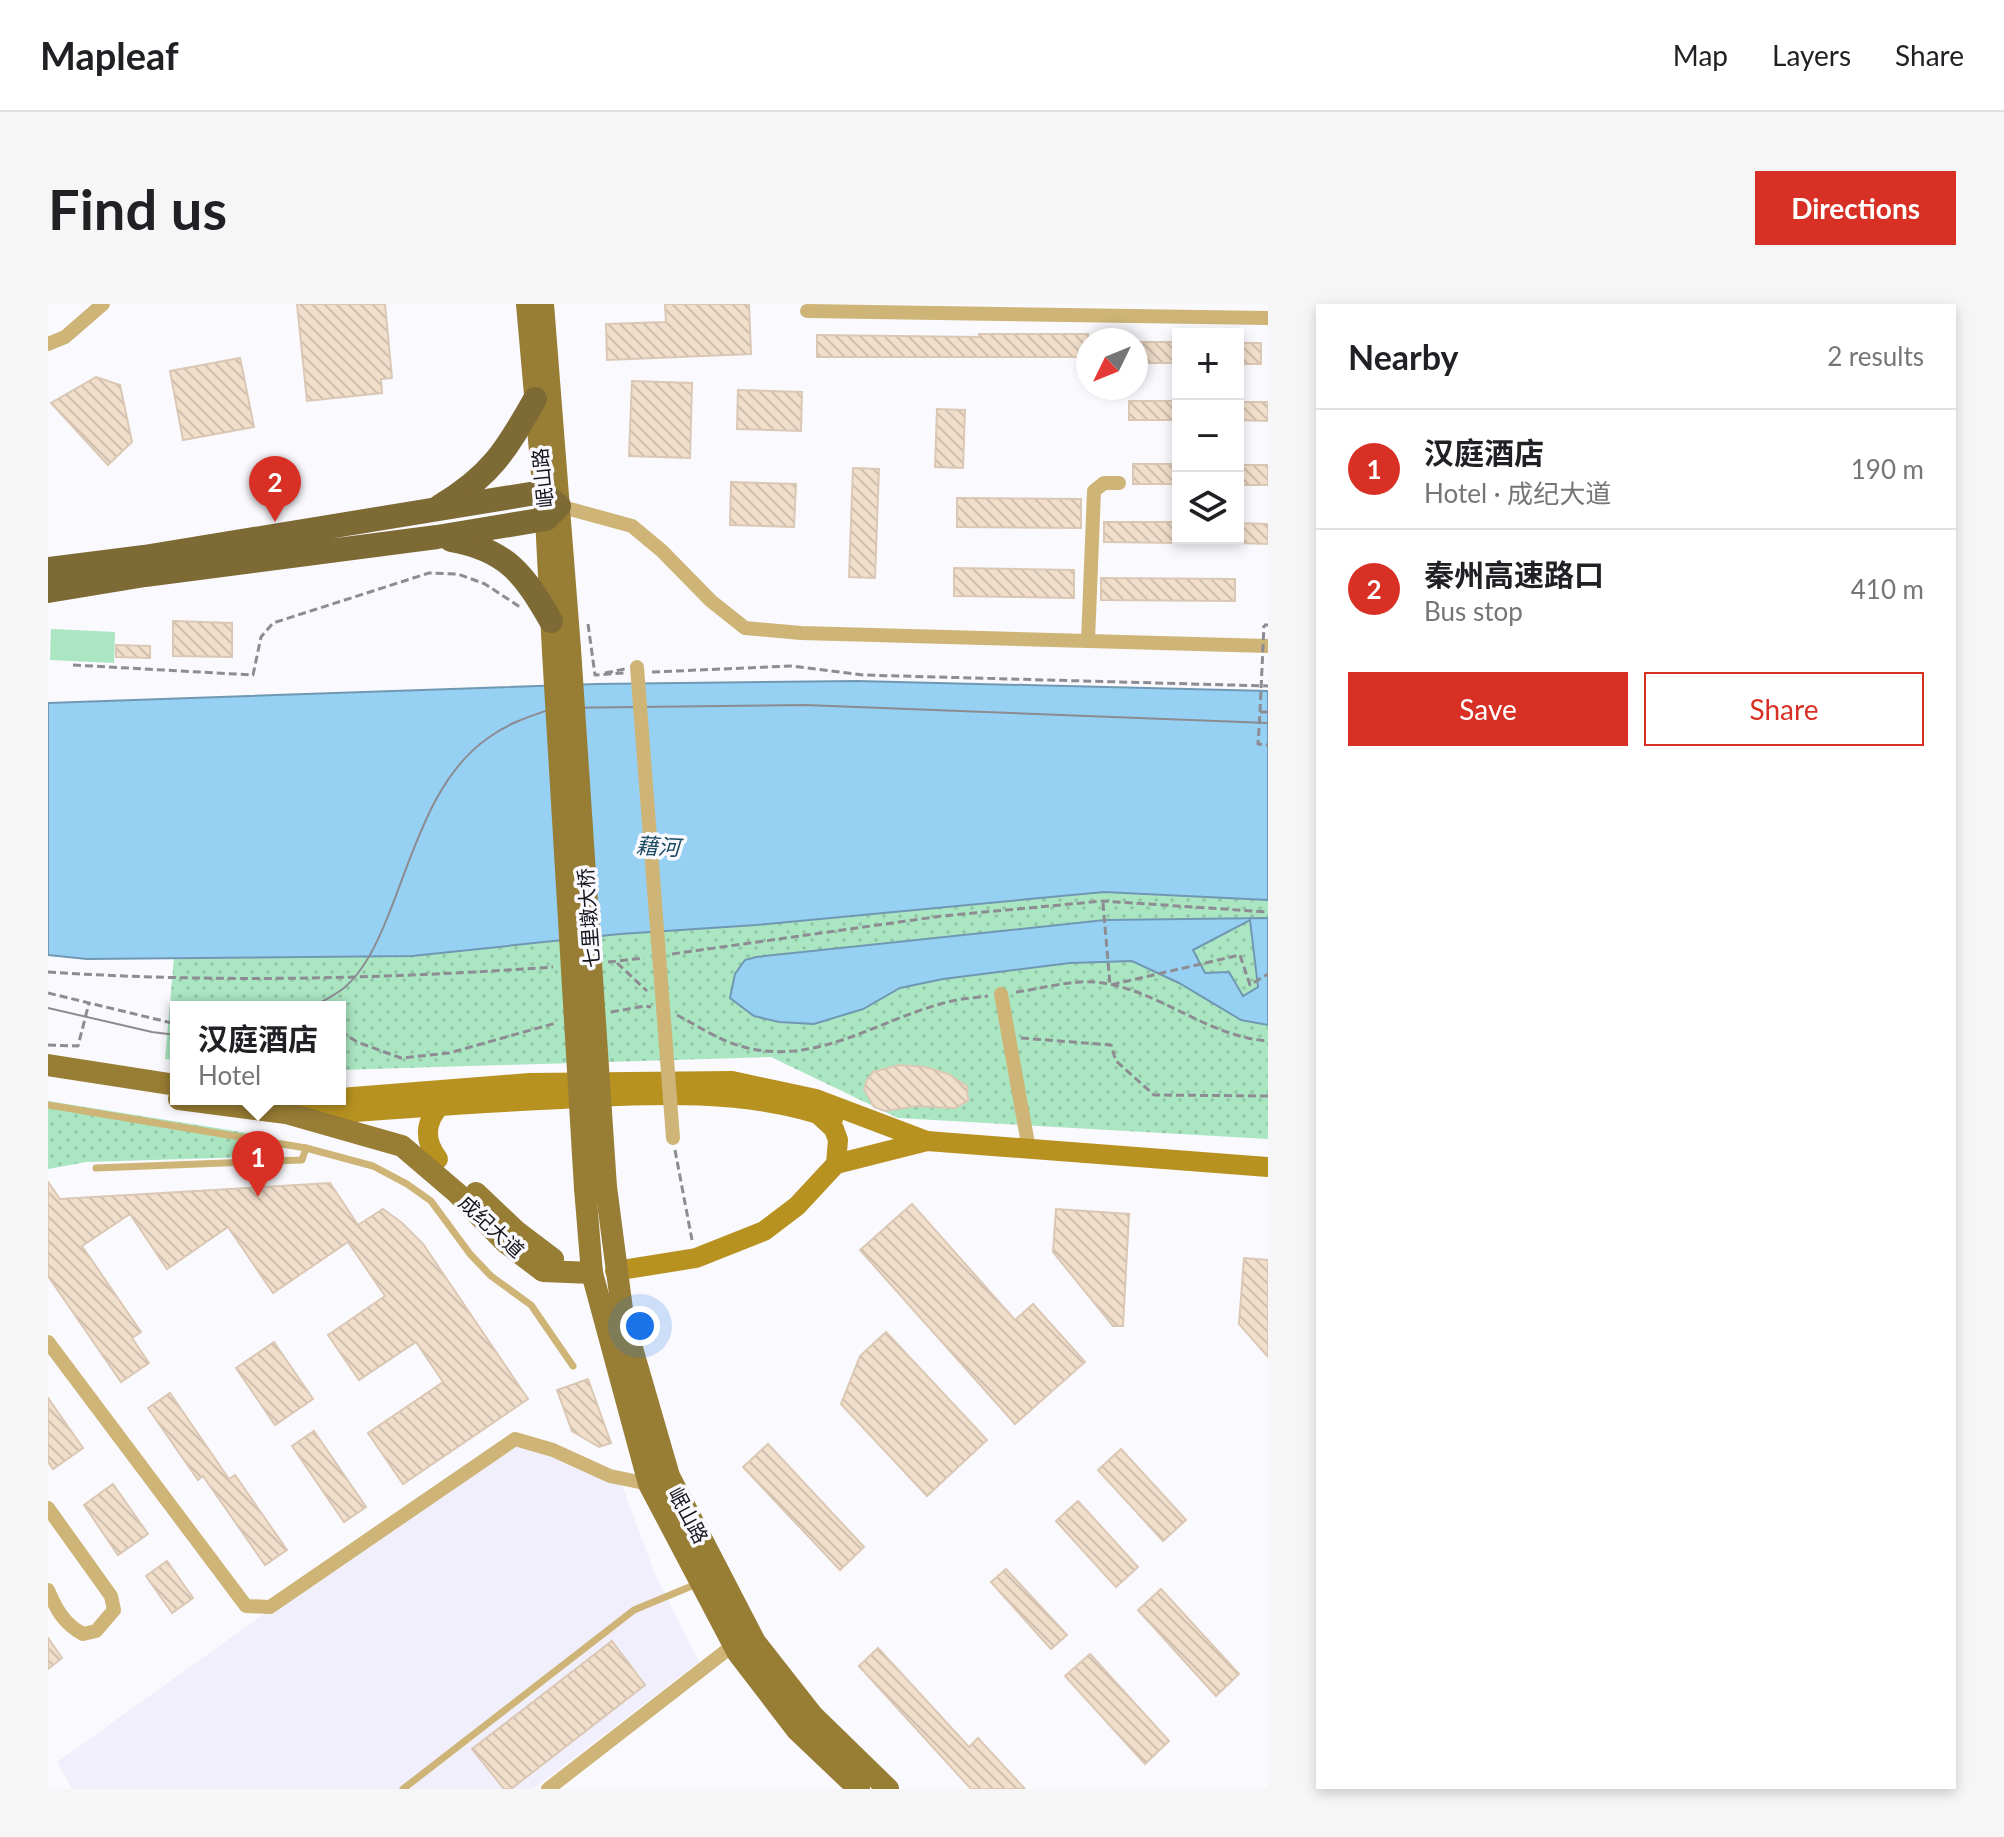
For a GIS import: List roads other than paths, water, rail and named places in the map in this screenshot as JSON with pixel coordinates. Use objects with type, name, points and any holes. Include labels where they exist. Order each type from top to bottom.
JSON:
[{"type":"highway","points":[[432,511],[464,492],[508,448],[535,399]]},
{"type":"highway","points":[[48,569],[144,557],[432,511],[549,506]]},
{"type":"highway","points":[[48,591],[145,575],[437,537],[549,506]]},
{"type":"highway","points":[[437,537],[479,545],[507,561],[532,588],[551,621]]},
{"type":"main road","name":"岷山路","points":[[527,304],[562,651]]},
{"type":"main road","name":"岷山路","points":[[543,304],[551,621],[562,651]]},
{"type":"main road","name":"七里墩大桥","points":[[562,651],[596,1188]]},
{"type":"main road","points":[[48,1065],[170,1084]]},
{"type":"main road","name":"成纪大道","points":[[48,1080],[170,1098]]},
{"type":"main road","points":[[346,1102],[529,1083],[732,1081],[816,1099],[918,1143]]},
{"type":"main road","points":[[346,1103],[441,1105],[647,1096],[730,1098],[816,1112],[918,1143],[1268,1167]]},
{"type":"main road","name":"成纪大道","points":[[339,1105],[404,1130],[431,1162]]},
{"type":"main road","points":[[431,1162],[427,1131],[429,1121],[441,1105]]},
{"type":"main road","name":"成纪大道","points":[[286,1106],[402,1146],[431,1162],[549,1257],[592,1273]]},
{"type":"main road","points":[[816,1112],[826,1119],[838,1140],[836,1164]]},
{"type":"main road","points":[[615,1271],[696,1258],[764,1231],[797,1206],[836,1164],[918,1143]]},
{"type":"main road","name":"岷山路","points":[[596,1188],[659,1480],[742,1638],[797,1730],[859,1789]]},
{"type":"main road","name":"岷山路","points":[[596,1188],[592,1273],[659,1480],[701,1582],[742,1638],[813,1716],[888,1789]]},
{"type":"street","points":[[48,344],[65,337],[103,304]]},
{"type":"street","points":[[807,311],[1268,318]]},
{"type":"street","points":[[1088,641],[1094,491],[1104,483],[1119,483]]},
{"type":"street","points":[[549,506],[632,526],[662,551],[711,601],[745,628],[801,633],[1268,646]]},
{"type":"street","points":[[634,671],[673,1138]]},
{"type":"street","points":[[1001,994],[1029,1149]]},
{"type":"street","points":[[48,1342],[246,1606],[270,1607],[515,1439],[553,1450],[610,1476],[659,1480]]},
{"type":"street","points":[[48,1508],[111,1596],[114,1610],[96,1631],[83,1634],[69,1626],[48,1590]]},
{"type":"street","points":[[548,1789],[742,1638]]},
{"type":"lane","points":[[48,1105],[306,1148],[373,1166],[431,1201],[470,1254],[491,1276],[531,1305],[573,1366]]},
{"type":"lane","points":[[96,1168],[302,1160],[306,1148]]},
{"type":"lane","points":[[407,1184],[431,1162]]},
{"type":"lane","points":[[403,1789],[634,1610],[701,1582]]},
{"type":"water","name":"藉河","points":[[857,681],[1268,691],[1268,900],[1104,892],[756,925],[620,934],[412,956],[87,959],[48,955],[48,703],[597,684]]},
{"type":"water","points":[[1268,918],[1268,1025],[1241,1020],[1179,983],[1132,961],[1070,963],[943,979],[900,988],[863,1009],[814,1024],[779,1022],[754,1016],[730,998],[735,974],[745,960],[756,957],[1105,920]],"holes":[[[1250,920],[1258,987],[1243,996],[1229,972],[1205,973],[1193,950]]]},
{"type":"tram line","points":[[323,1001],[344,988],[370,955],[426,819],[452,774],[488,738],[520,720],[554,708],[805,705],[1268,723]]},
{"type":"tram line","points":[[48,1008],[170,1034]]},
{"type":"place","name":"秦州高速路口","points":[[275,522]]},
{"type":"place","name":"汉庭酒店","points":[[258,1197]]}]
